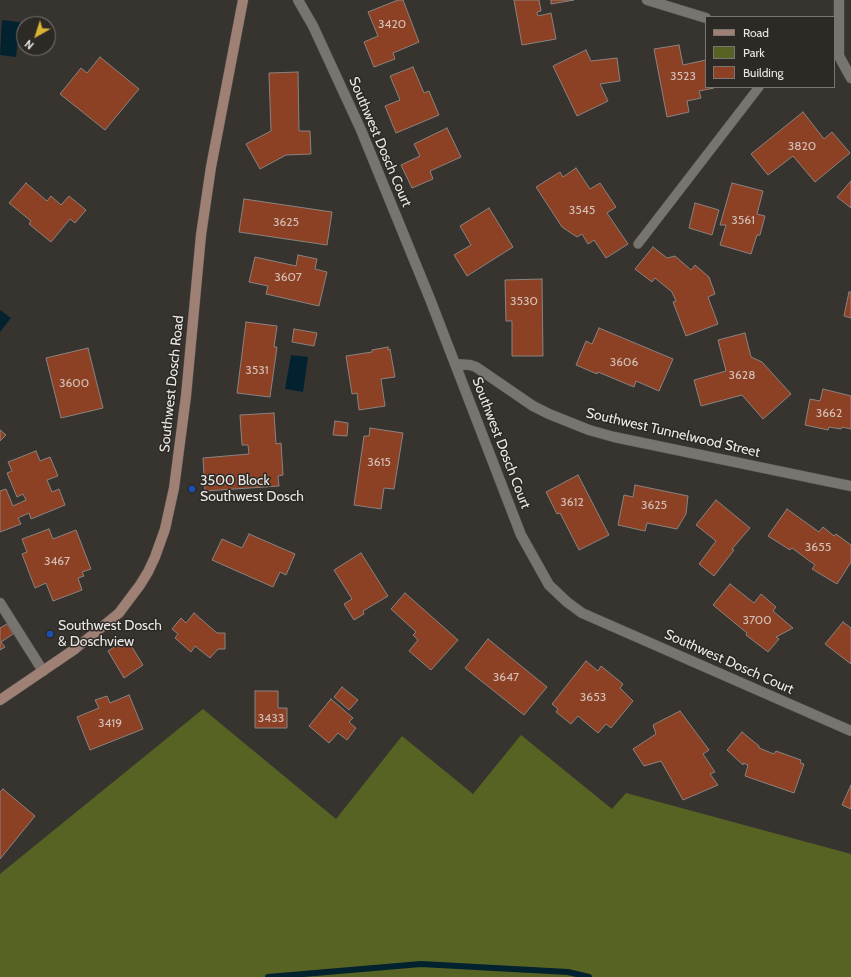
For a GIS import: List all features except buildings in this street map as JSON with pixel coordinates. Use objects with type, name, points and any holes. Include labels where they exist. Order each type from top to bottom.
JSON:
[{"type":"street","name":"Southwest Dosch Road","points":[[1,696],[43,671],[87,640],[119,613],[148,572],[165,530],[174,488],[185,404],[202,228],[243,0]]},
{"type":"street","name":"Southwest Dosch Court","points":[[298,0],[313,26],[361,130],[455,364],[521,535],[549,585],[567,602],[582,613],[851,731]]},
{"type":"street","points":[[647,0],[705,18]]},
{"type":"street","points":[[839,0],[837,55],[851,78]]},
{"type":"street","name":"Southwest Tunnelwood Street","points":[[455,364],[476,366],[533,406],[589,430],[614,437],[851,486]]},
{"type":"street","points":[[0,603],[43,671]]},
{"type":"lane","points":[[638,244],[758,88]]},
{"type":"green space","points":[[203,709],[336,819],[402,736],[473,794],[521,735],[612,809],[626,793],[851,854],[851,977],[0,977],[0,874]]},
{"type":"water","points":[[2,20],[16,22],[16,57],[0,55]]},
{"type":"water","points":[[0,310],[11,318],[0,332]]},
{"type":"water","points":[[291,355],[308,357],[303,392],[285,389]]},
{"type":"waterway","points":[[268,977],[421,964],[568,972],[589,977]]},
{"type":"place","name":"3500 Block Southwest Dosch","points":[[192,489]]},
{"type":"place","name":"Southwest Dosch & Doschview","points":[[50,634]]}]
